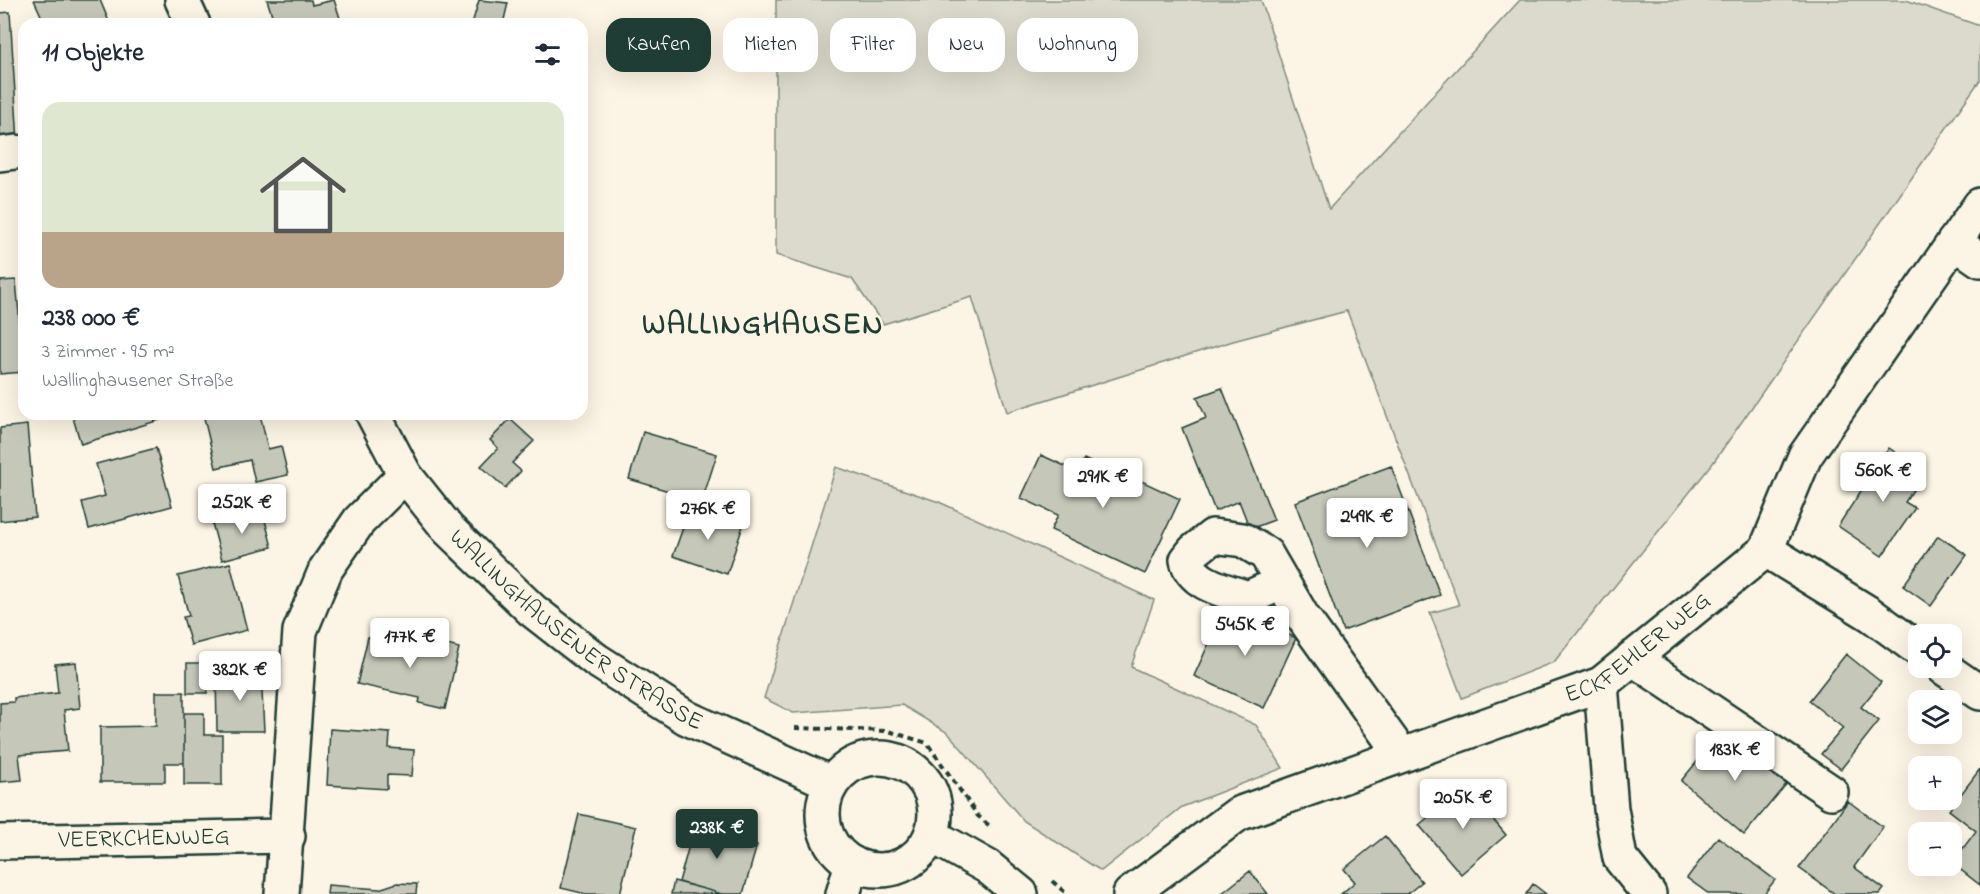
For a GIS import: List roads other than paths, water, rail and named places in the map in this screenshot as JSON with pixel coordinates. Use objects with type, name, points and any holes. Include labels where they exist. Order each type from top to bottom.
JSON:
[{"type":"street","points":[[182,0],[190,18]]},
{"type":"street","name":"ECKFEHLER WEG","points":[[1131,894],[1238,814],[1601,684],[1766,550],[1804,456],[1967,251],[1980,205]]},
{"type":"street","name":"WALLINGHAUSENER STRASSE","points":[[376,420],[405,475],[448,530],[532,610],[596,660],[714,732],[831,783]]},
{"type":"street","points":[[282,894],[288,836],[300,631],[326,569],[359,521],[405,475]]},
{"type":"street","points":[[1766,550],[1870,614],[1908,642]]},
{"type":"street","points":[[1281,583],[1401,754]]},
{"type":"street","points":[[1632,658],[1831,792]]},
{"type":"street","points":[[1958,678],[1980,693]]},
{"type":"street","points":[[1601,684],[1611,809],[1620,858],[1649,894]]},
{"type":"street","points":[[886,759],[912,768],[924,781],[933,798],[934,817],[931,835],[921,851],[906,863],[888,869],[869,869],[852,863],[837,851],[827,836],[823,809],[831,783],[843,770],[859,761],[886,759]]},
{"type":"street","points":[[931,835],[988,867],[1021,894]]},
{"type":"street","name":"VEERKCHENWEG","points":[[0,842],[288,836]]},
{"type":"street","points":[[843,894],[852,863]]},
{"type":"district","name":"WALLINGHAUSEN","points":[[763,326]]}]
